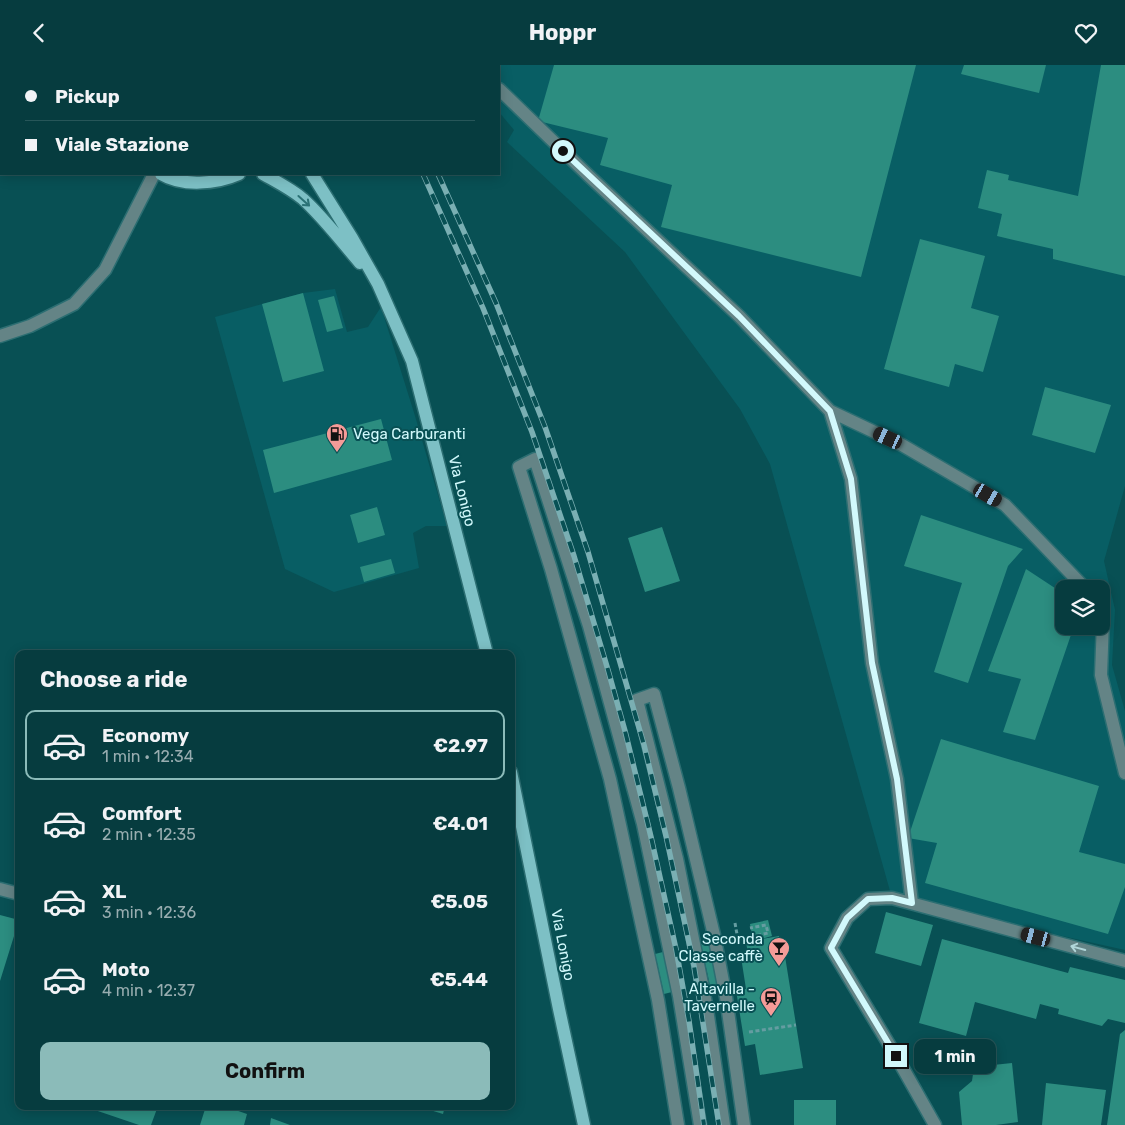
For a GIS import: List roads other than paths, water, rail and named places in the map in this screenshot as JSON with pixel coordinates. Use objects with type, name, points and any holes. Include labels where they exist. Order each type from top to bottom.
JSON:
[{"type":"main road","points":[[164,175],[176,180],[192,182],[218,181],[236,175]]},
{"type":"main road","name":"Via Lonigo","points":[[265,175],[285,186],[302,199],[378,284]]},
{"type":"main road","name":"Via Lonigo","points":[[313,175],[378,284],[412,361],[486,650]]},
{"type":"main road","name":"Via Lonigo","points":[[515,791],[584,1125]]},
{"type":"street","points":[[500,90],[739,316],[830,411],[902,445],[1005,505],[1077,580]]},
{"type":"street","points":[[0,336],[30,326],[74,304],[105,270],[153,175]]},
{"type":"street","points":[[830,411],[851,479],[872,663],[897,779],[912,903]]},
{"type":"street","points":[[678,1125],[656,993],[610,779],[551,569],[519,467],[535,459],[589,626],[643,824],[679,996],[700,1125]]},
{"type":"street","points":[[1102,635],[1101,675],[1125,773]]},
{"type":"street","points":[[724,1125],[707,1009],[677,859],[638,709],[637,700],[654,694],[679,788],[714,935],[726,997],[744,1125]]},
{"type":"street","points":[[0,889],[15,893]]},
{"type":"street","points":[[935,1125],[831,948],[847,918],[868,899],[892,898],[1125,961]]},
{"type":"railway","points":[[423,175],[483,308],[532,432],[574,556],[608,670],[651,837],[676,949],[689,1021],[704,1125]]},
{"type":"railway","points":[[438,175],[496,303],[545,427],[588,552],[644,745],[666,836],[694,966],[719,1125]]},
{"type":"place","name":"Vega Carburanti","points":[[337,453]]},
{"type":"place","name":"Seconda Classe caffè","points":[[779,967]]},
{"type":"place","name":"Altavilla - Tavernelle","points":[[771,1017]]}]
